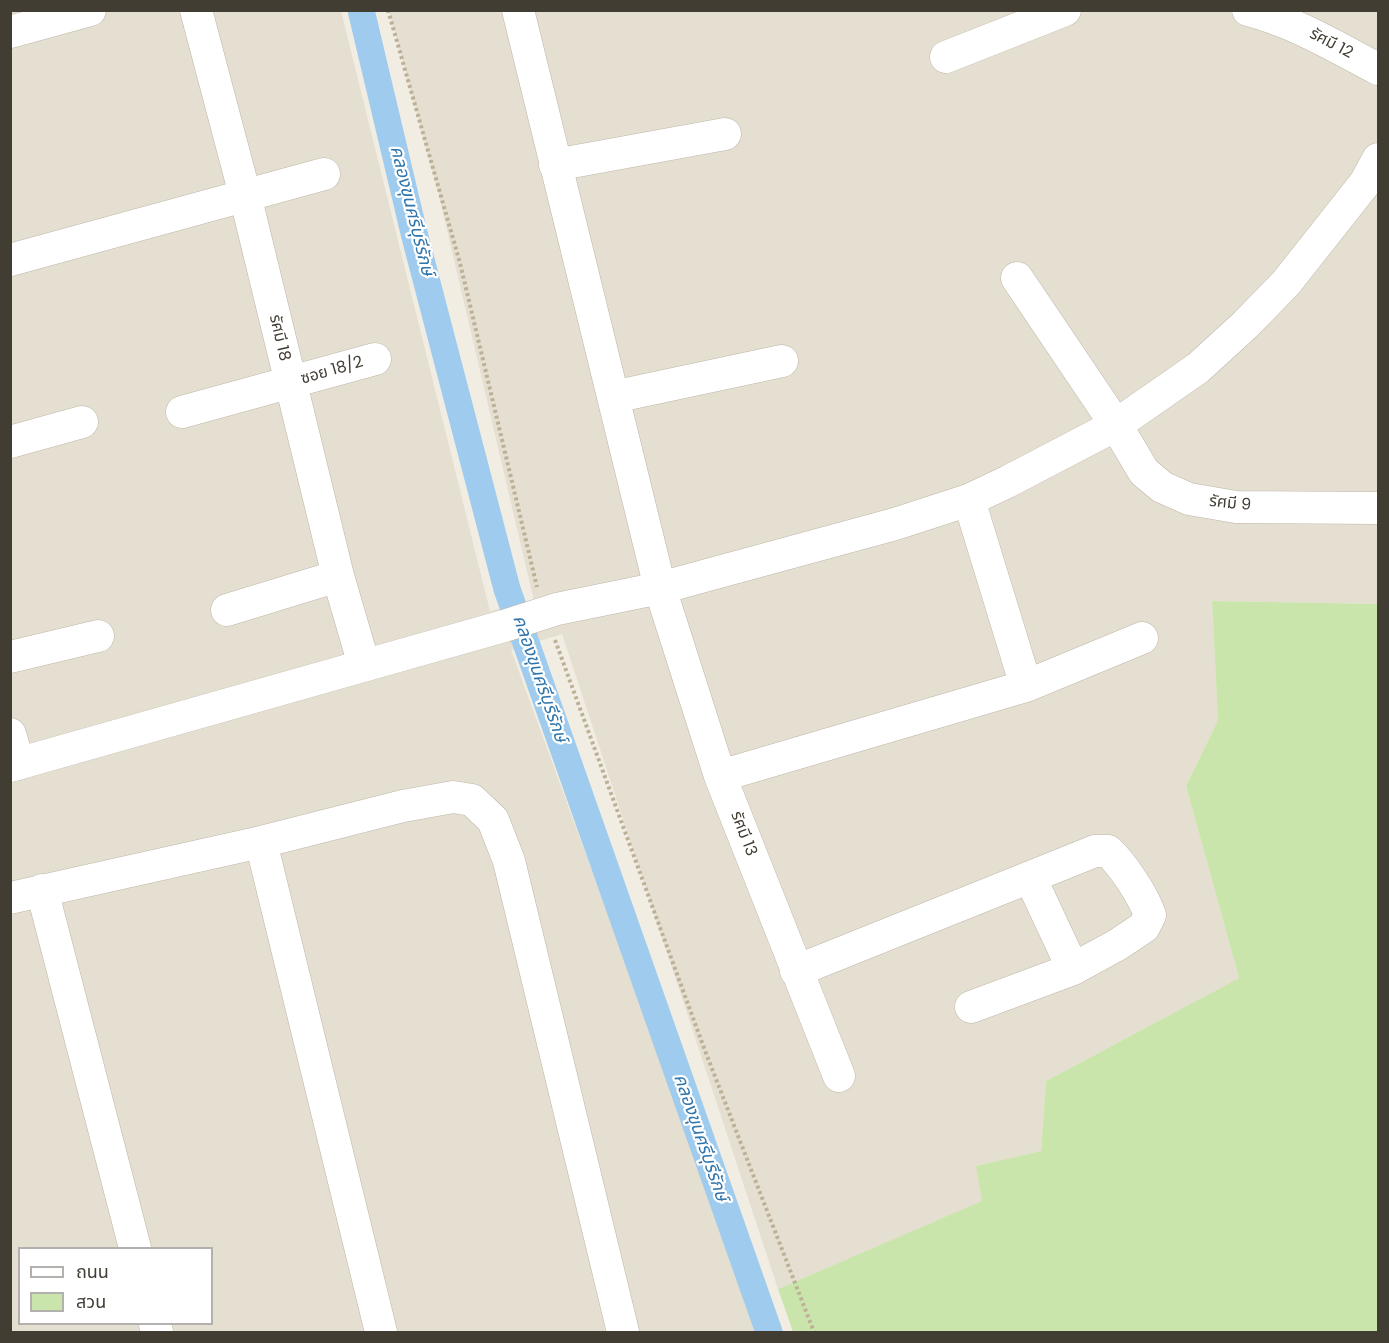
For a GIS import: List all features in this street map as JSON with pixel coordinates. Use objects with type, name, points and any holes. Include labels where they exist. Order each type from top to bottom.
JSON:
[{"type":"street","points":[[10,32],[90,10]]},
{"type":"street","name":"รัศมี 18","points":[[196,10],[245,195],[338,576],[364,665]]},
{"type":"street","name":"รัศมี 13","points":[[518,10],[660,588],[720,776],[838,1076]]},
{"type":"street","points":[[946,57],[1065,10]]},
{"type":"street","name":"รัศมี 12","points":[[1248,10],[1306,30],[1378,69]]},
{"type":"street","points":[[555,165],[725,134]]},
{"type":"street","points":[[10,734],[15,765],[504,626],[549,611],[660,588],[895,524],[969,500],[1116,425],[1198,368],[1286,283],[1365,183],[1378,159]]},
{"type":"street","points":[[10,260],[324,174]]},
{"type":"street","name":"รัศมี 9","points":[[1017,278],[1116,425],[1144,472],[1162,487],[1189,500],[1236,507],[1378,508]]},
{"type":"street","name":"ซอย 18/2","points":[[182,412],[375,359]]},
{"type":"street","points":[[613,397],[782,361]]},
{"type":"street","points":[[10,442],[82,422]]},
{"type":"street","points":[[969,500],[1026,686]]},
{"type":"street","points":[[227,610],[338,576]]},
{"type":"street","points":[[10,657],[98,636]]},
{"type":"street","points":[[720,776],[1026,686],[1142,638]]},
{"type":"street","points":[[10,898],[261,842],[403,806],[453,797],[472,800],[493,820],[509,861],[623,1332]]},
{"type":"street","points":[[261,842],[381,1332]]},
{"type":"street","points":[[796,972],[1095,851],[1108,851],[1116,858],[1146,904],[1150,915],[1144,927],[1073,969],[971,1007]]},
{"type":"street","points":[[1029,877],[1073,969]]},
{"type":"street","points":[[42,890],[135,1247]]},
{"type":"path","points":[[388,10],[460,263],[549,611],[704,1048],[814,1332]]},
{"type":"shaded area","points":[[10,11],[341,11],[490,611],[534,601],[439,196],[389,11],[1378,11],[1378,604],[1212,601],[1218,720],[1186,786],[1239,978],[1046,1081],[1041,1151],[976,1166],[983,1201],[778,1289],[562,634],[511,650],[761,1332],[11,1332]]},
{"type":"green space","points":[[1212,601],[1378,604],[1378,1332],[793,1332],[778,1289],[982,1201],[976,1166],[1041,1151],[1046,1081],[1239,978],[1186,786],[1218,720]]},
{"type":"waterway","name":"คลองขุนศรีบุรีรักษ์","points":[[361,10],[414,233],[507,589],[769,1332]]}]
